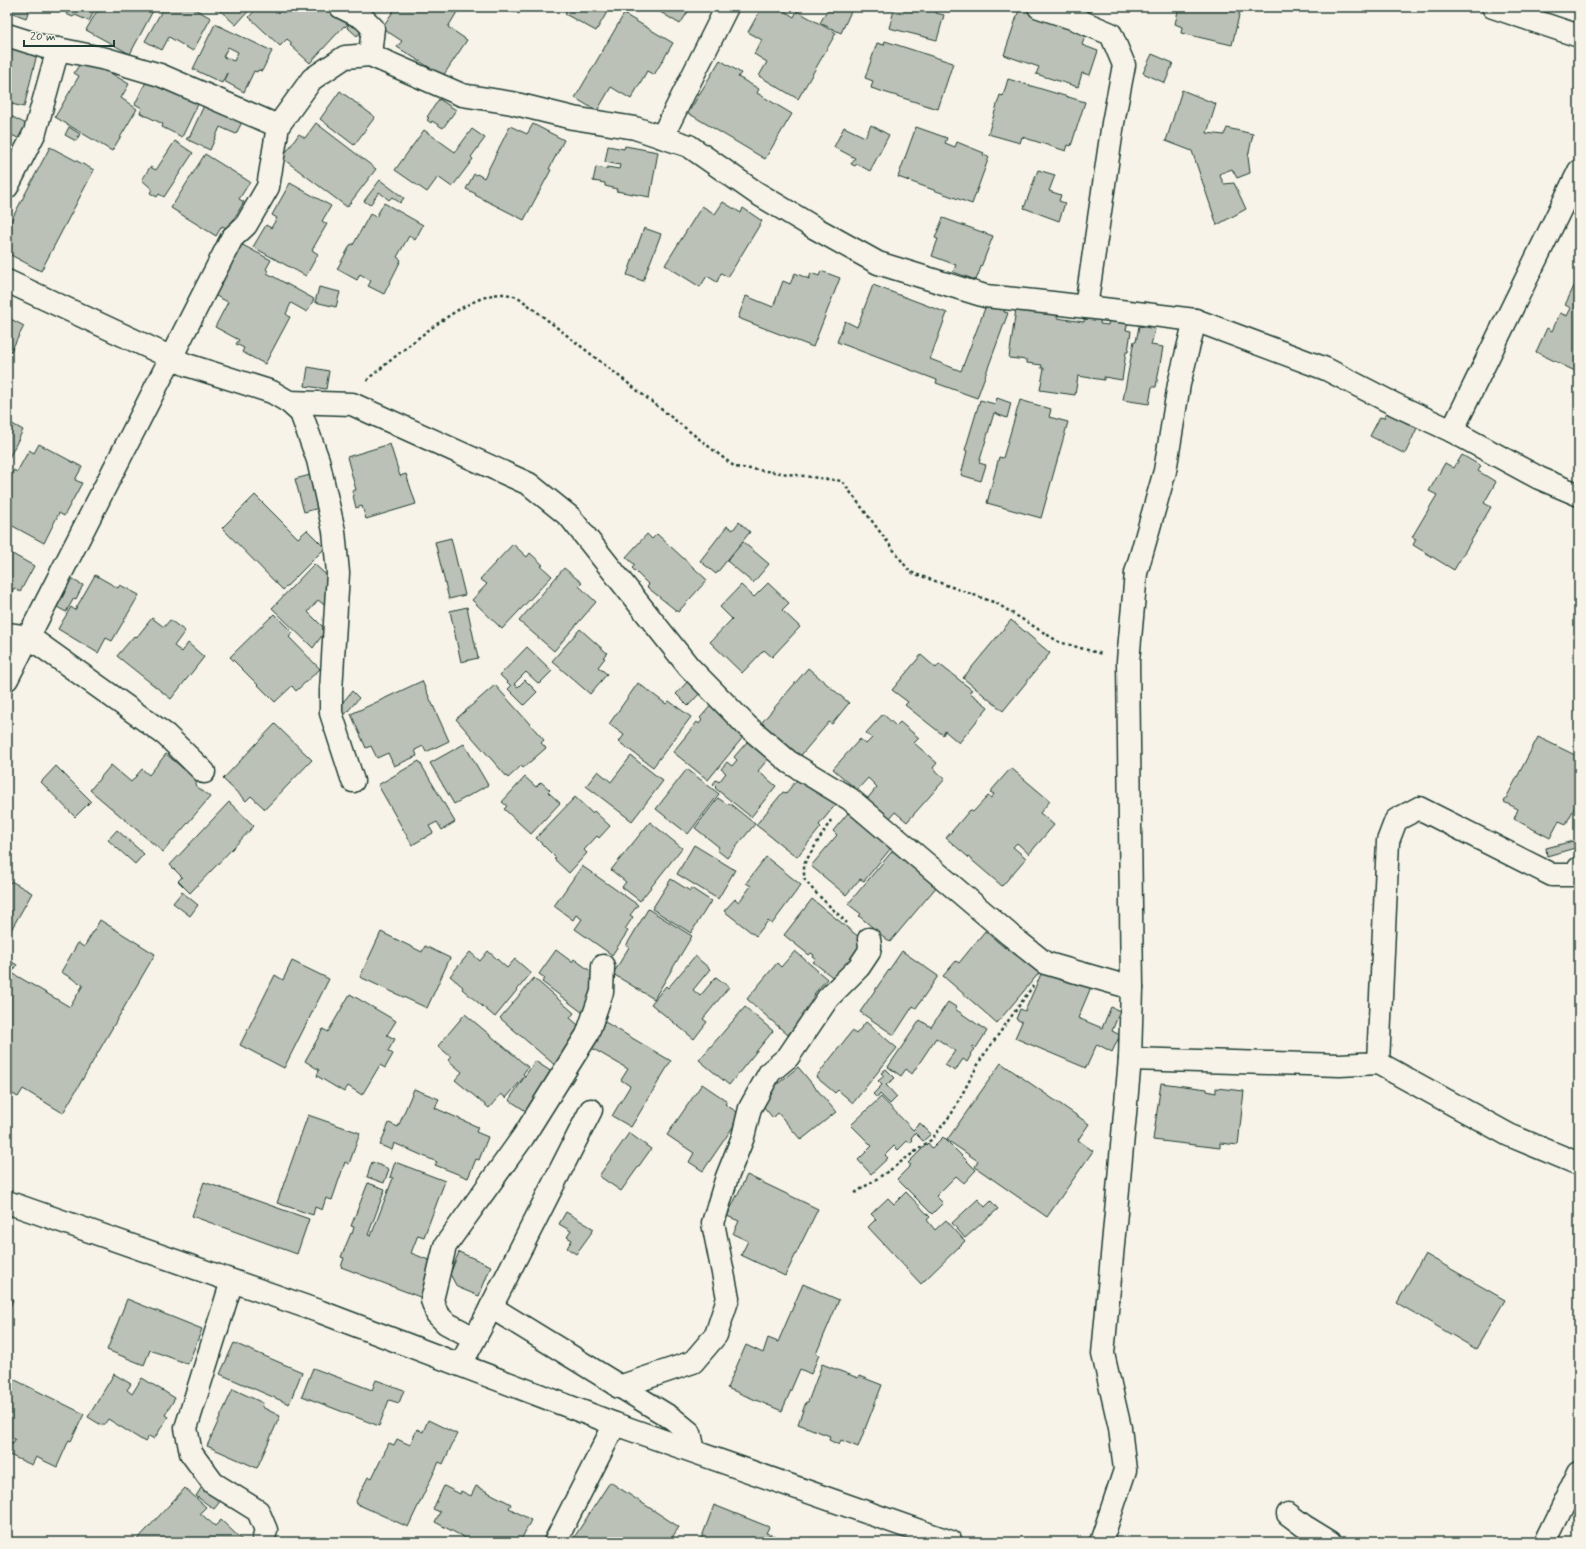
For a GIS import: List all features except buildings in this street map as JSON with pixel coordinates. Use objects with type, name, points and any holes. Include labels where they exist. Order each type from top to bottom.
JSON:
[{"type":"street","points":[[341,7],[363,18],[373,28],[370,54]]},
{"type":"street","points":[[662,137],[727,7]]},
{"type":"street","points":[[1039,7],[1075,19],[1111,34],[1124,65],[1113,123],[1086,307]]},
{"type":"street","points":[[1493,7],[1579,36]]},
{"type":"street","points":[[7,35],[45,47],[106,59],[160,75],[278,126]]},
{"type":"street","points":[[7,187],[35,132],[58,49]]},
{"type":"street","points":[[7,679],[232,238],[246,225],[268,187],[278,126],[312,79],[345,58],[370,54],[462,95],[512,103],[573,118],[636,128],[689,146],[755,192],[878,263],[985,296],[1195,320],[1326,369],[1396,405],[1452,431],[1539,478],[1579,495]]},
{"type":"street","points":[[1452,431],[1579,171]]},
{"type":"street","points":[[7,281],[187,365],[272,392],[290,402],[300,413],[318,460],[334,531],[338,573],[331,713],[353,781]]},
{"type":"street","points":[[1101,1542],[1125,1470],[1120,1428],[1103,1354],[1130,1059],[1132,988],[1128,661],[1136,573],[1165,471],[1179,384],[1195,320]]},
{"type":"street","points":[[290,402],[352,404],[528,484],[570,518],[689,667],[748,726],[790,762],[850,799],[1045,963],[1132,988]]},
{"type":"street","points":[[7,634],[28,637],[166,735],[204,772]]},
{"type":"street","points":[[1378,1063],[1381,1037],[1388,841],[1396,820],[1419,808],[1552,875],[1578,873]]},
{"type":"street","points":[[619,1386],[693,1362],[716,1335],[728,1298],[713,1223],[727,1177],[743,1137],[750,1108],[770,1072],[788,1057],[828,998],[859,967],[869,952],[870,946],[868,939]]},
{"type":"street","points":[[474,1338],[446,1322],[437,1314],[432,1300],[445,1246],[523,1137],[587,1035],[602,992],[603,966]]},
{"type":"street","points":[[1130,1059],[1340,1065],[1378,1063],[1509,1135],[1579,1164]]},
{"type":"street","points":[[461,1364],[592,1110]]},
{"type":"street","points":[[7,1202],[321,1312],[616,1424],[951,1542]]},
{"type":"street","points":[[232,1281],[186,1428],[191,1453],[213,1483],[258,1511],[266,1530],[263,1542]]},
{"type":"street","points":[[491,1307],[673,1419],[690,1433],[694,1451]]},
{"type":"street","points":[[555,1542],[616,1424]]},
{"type":"street","points":[[1545,1542],[1579,1472]]},
{"type":"street","points":[[1288,1514],[1330,1542]]},
{"type":"path","points":[[352,404],[370,378],[446,317],[486,297],[502,294],[518,297],[735,467],[842,481],[910,572],[996,602],[1059,642],[1128,661]]},
{"type":"path","points":[[850,799],[840,808],[804,864],[804,879],[844,921],[868,939]]},
{"type":"path","points":[[855,1193],[931,1140],[952,1112],[981,1059],[1031,990],[1045,963]]}]
